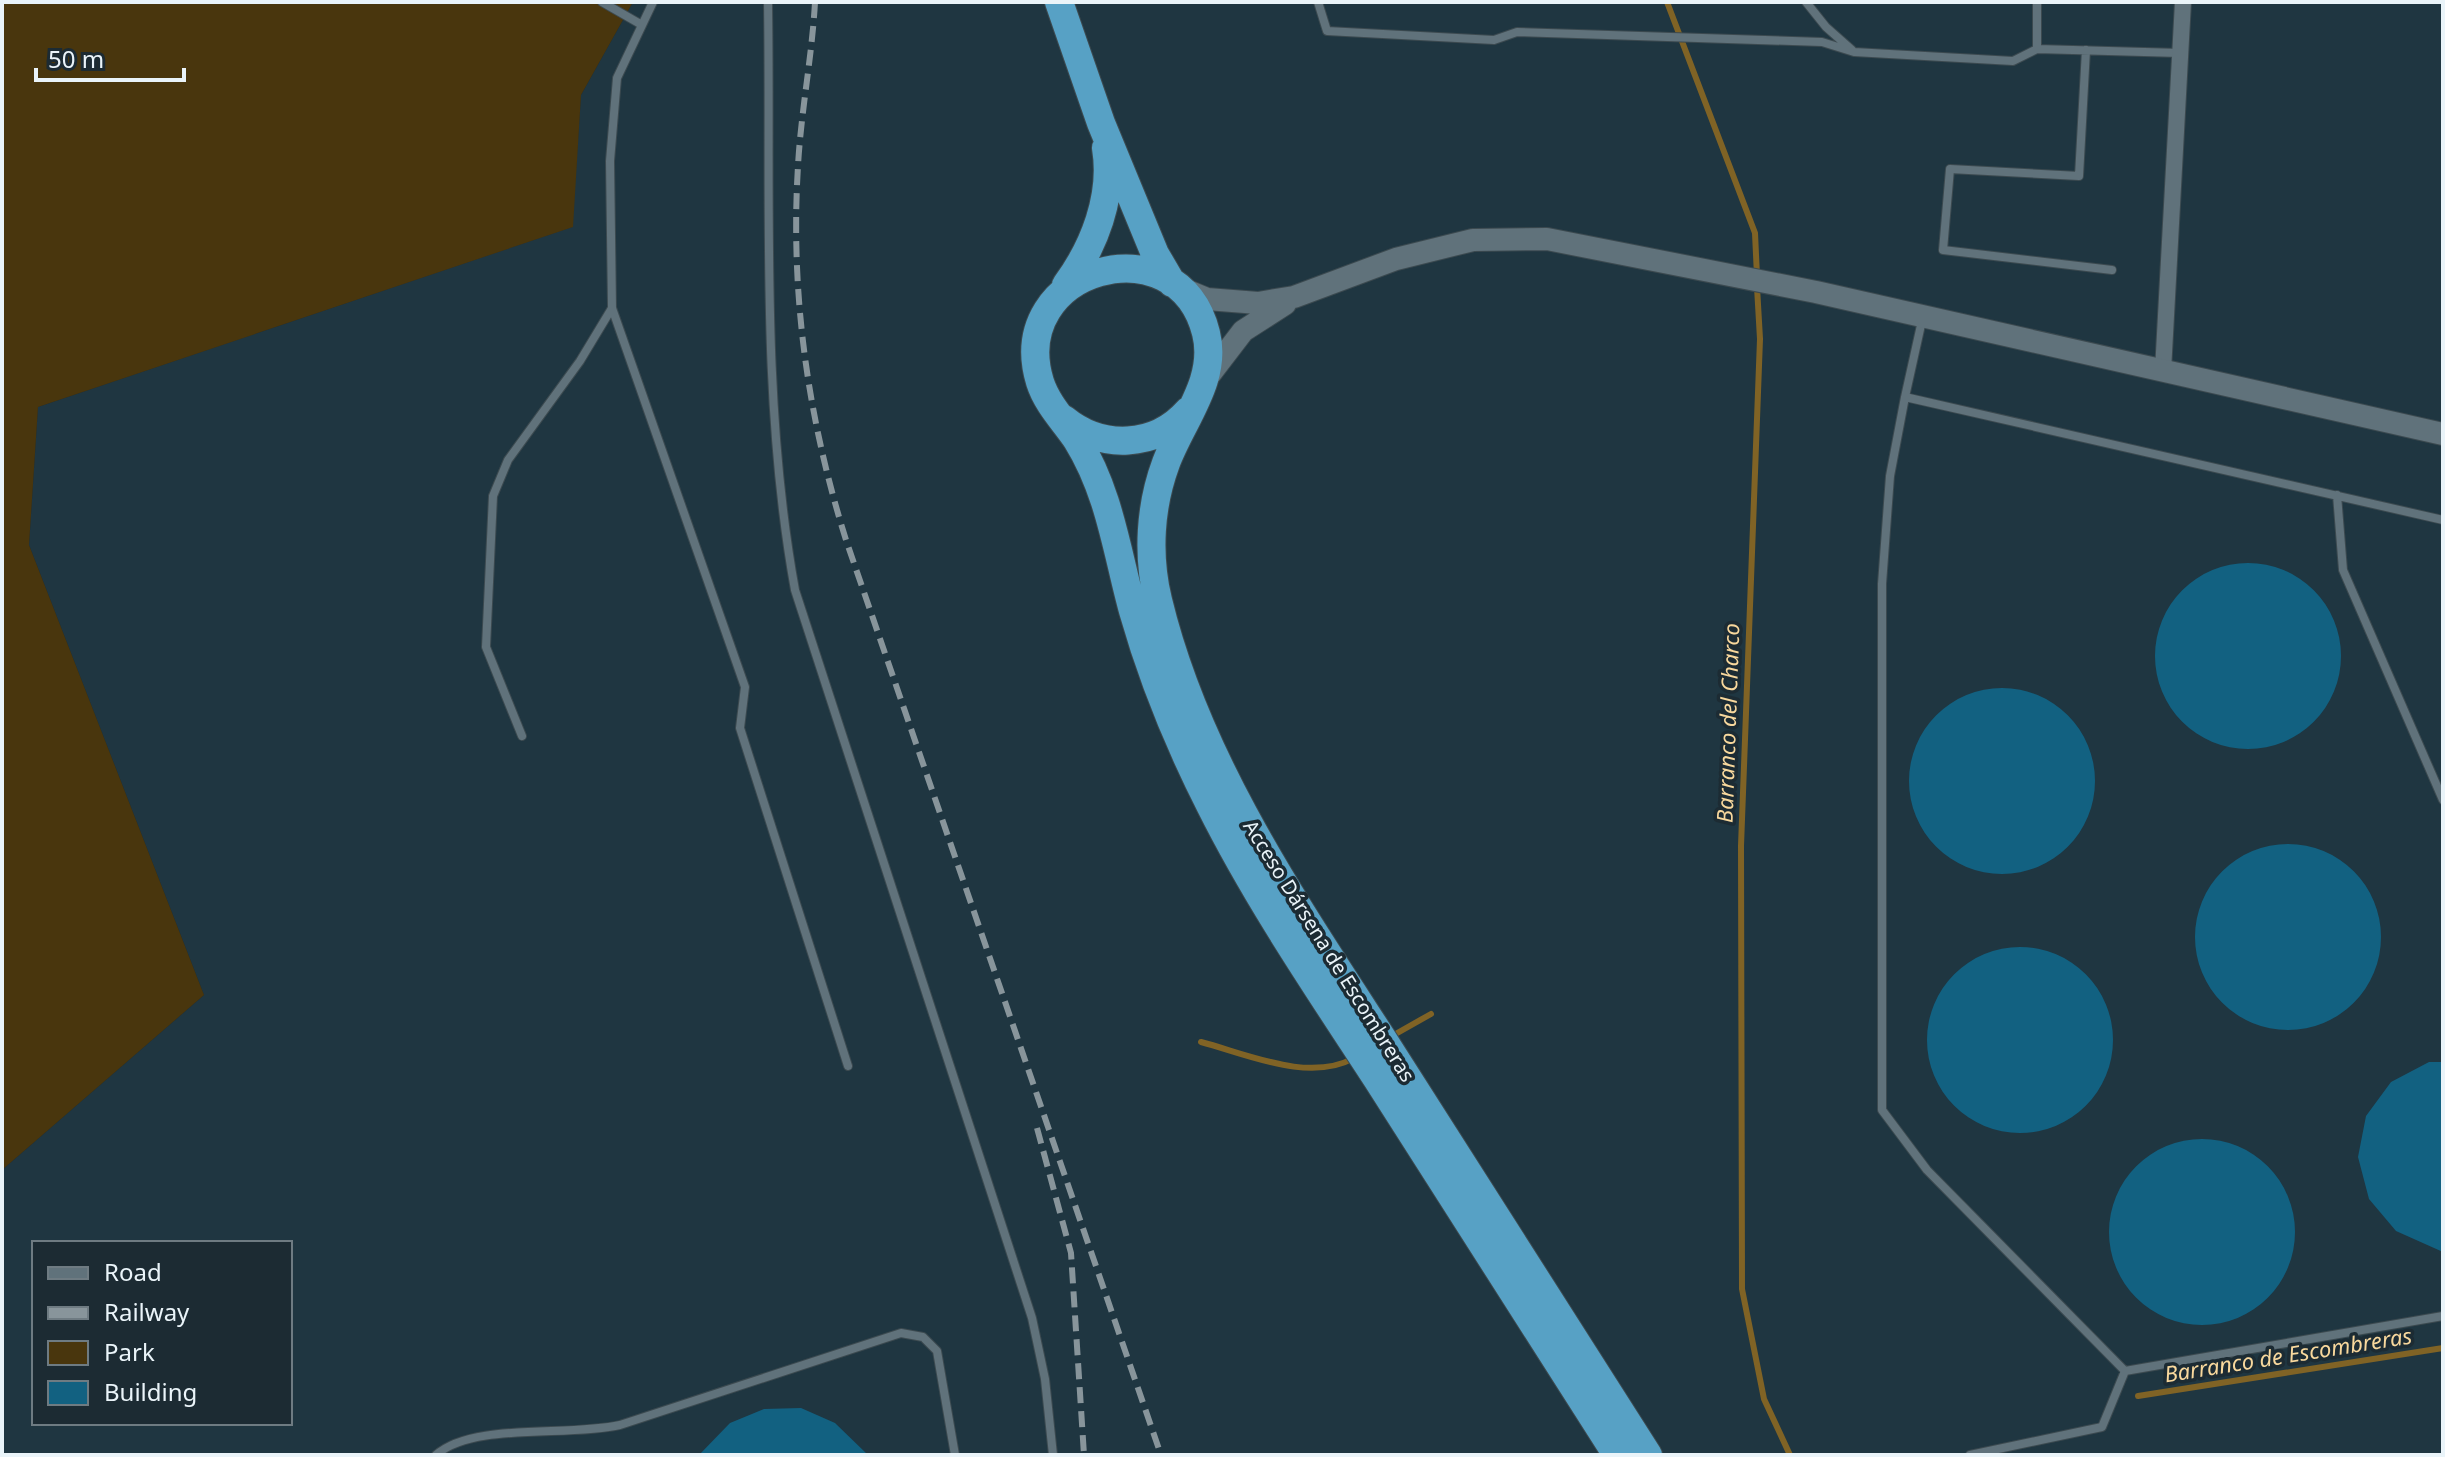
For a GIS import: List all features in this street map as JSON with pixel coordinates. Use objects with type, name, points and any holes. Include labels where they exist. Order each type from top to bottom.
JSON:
[{"type":"highway","points":[[1059,2],[1101,123],[1155,254],[1174,284]]},
{"type":"highway","points":[[1052,303],[1082,260],[1098,224],[1107,180],[1101,123]]},
{"type":"highway","name":"Acceso Dársena de Escombreras","points":[[1617,1455],[1324,997],[1222,828],[1177,733],[1148,658],[1099,482],[1041,385],[1036,359],[1038,336],[1052,303],[1081,278],[1107,269],[1136,268],[1174,284],[1193,304],[1205,329],[1209,356],[1198,397],[1159,485],[1152,558],[1159,606],[1201,723],[1238,802],[1319,940],[1648,1455]]},
{"type":"highway","name":"Acceso Dársena de Escombreras","points":[[1055,410],[1088,434],[1131,441],[1167,429],[1198,397]]},
{"type":"main road","points":[[1198,397],[1213,367],[1243,331],[1278,307],[1396,259],[1473,240],[1547,239],[1923,315],[2443,434]]},
{"type":"main road","points":[[1174,284],[1207,299],[1241,304],[1275,301],[1323,287]]},
{"type":"street","points":[[2163,371],[2183,2]]},
{"type":"lane","points":[[602,2],[642,25]]},
{"type":"lane","points":[[653,2],[617,78],[610,161],[612,308],[745,687],[740,728],[848,1066]]},
{"type":"lane","points":[[768,2],[774,407],[782,519],[795,590],[1032,1318],[1045,1379],[1053,1455]]},
{"type":"lane","points":[[1318,2],[1327,31],[1494,40],[1517,32],[1822,42],[1854,52],[2013,61],[2037,49],[2180,53]]},
{"type":"lane","points":[[1806,2],[1826,27],[1854,52]]},
{"type":"lane","points":[[2037,2],[2037,49]]},
{"type":"lane","points":[[2086,50],[2079,176],[1950,169],[1943,250],[2112,270]]},
{"type":"lane","points":[[522,736],[486,647],[493,496],[508,460],[580,361],[612,308]]},
{"type":"lane","points":[[1923,315],[1890,476],[1882,584],[1882,1110],[1927,1170],[2125,1371]]},
{"type":"lane","points":[[1905,397],[2443,520]]},
{"type":"lane","points":[[2337,495],[2343,570],[2443,800]]},
{"type":"lane","points":[[2125,1371],[2443,1316]]},
{"type":"lane","points":[[436,1455],[445,1446],[474,1436],[589,1431],[620,1425],[901,1333],[923,1337],[937,1351],[955,1455]]},
{"type":"lane","points":[[1970,1455],[2102,1427],[2125,1371]]},
{"type":"shaded area","points":[[633,2],[2443,2],[2443,1455],[2,1455],[2,1170],[204,995],[29,545],[38,407],[572,227],[581,95]]},
{"type":"green space","points":[[2,2],[633,2],[581,95],[573,227],[38,407],[29,545],[204,995],[2,1170]]},
{"type":"building","points":[[2248,563],[2266,564],[2284,570],[2314,590],[2334,620],[2340,638],[2340,674],[2334,692],[2314,722],[2284,742],[2266,748],[2248,749],[2230,748],[2212,742],[2182,722],[2162,692],[2156,674],[2155,656],[2156,638],[2162,620],[2182,590],[2212,570],[2230,564]]},
{"type":"building","points":[[2002,688],[2038,695],[2068,715],[2088,745],[2095,781],[2088,817],[2068,847],[2038,867],[2002,874],[1966,867],[1936,847],[1916,817],[1909,781],[1916,745],[1936,715],[1966,695]]},
{"type":"building","points":[[2288,844],[2306,845],[2324,851],[2354,871],[2374,901],[2380,919],[2380,955],[2374,973],[2354,1003],[2324,1023],[2306,1029],[2288,1030],[2270,1029],[2252,1023],[2222,1003],[2202,973],[2196,955],[2195,937],[2196,919],[2202,901],[2222,871],[2252,851],[2270,845]]},
{"type":"building","points":[[2020,947],[2038,948],[2056,954],[2086,974],[2106,1004],[2112,1022],[2112,1058],[2106,1076],[2086,1106],[2056,1126],[2038,1132],[2020,1133],[2002,1132],[1984,1126],[1954,1106],[1934,1076],[1928,1058],[1927,1040],[1928,1022],[1934,1004],[1954,974],[1984,954],[2002,948]]},
{"type":"building","points":[[2429,1062],[2443,1062],[2443,1252],[2396,1231],[2369,1199],[2358,1157],[2366,1116],[2391,1082]]},
{"type":"building","points":[[2202,1139],[2220,1140],[2238,1146],[2268,1166],[2288,1196],[2294,1214],[2294,1250],[2288,1268],[2268,1298],[2238,1318],[2220,1324],[2202,1325],[2184,1324],[2166,1318],[2136,1298],[2116,1268],[2110,1250],[2109,1232],[2110,1214],[2116,1196],[2136,1166],[2166,1146],[2184,1140]]},
{"type":"building","points":[[801,1408],[835,1423],[868,1455],[699,1455],[730,1423],[764,1409]]},
{"type":"waterway","name":"Barranco del Charco","points":[[1667,2],[1755,233],[1757,276]]},
{"type":"waterway","name":"Barranco del Charco","points":[[1757,287],[1760,339],[1741,846],[1742,1289],[1764,1399],[1790,1455]]},
{"type":"waterway","points":[[1392,1036],[1431,1014]]},
{"type":"waterway","points":[[1201,1042],[1298,1067],[1318,1068],[1354,1058]]},
{"type":"waterway","name":"Barranco de Escombreras","points":[[2138,1396],[2443,1348]]},
{"type":"railway","points":[[815,2],[796,214],[800,309],[821,449],[846,540],[1161,1455]]},
{"type":"railway","points":[[1037,1128],[1071,1253],[1084,1455]]}]
